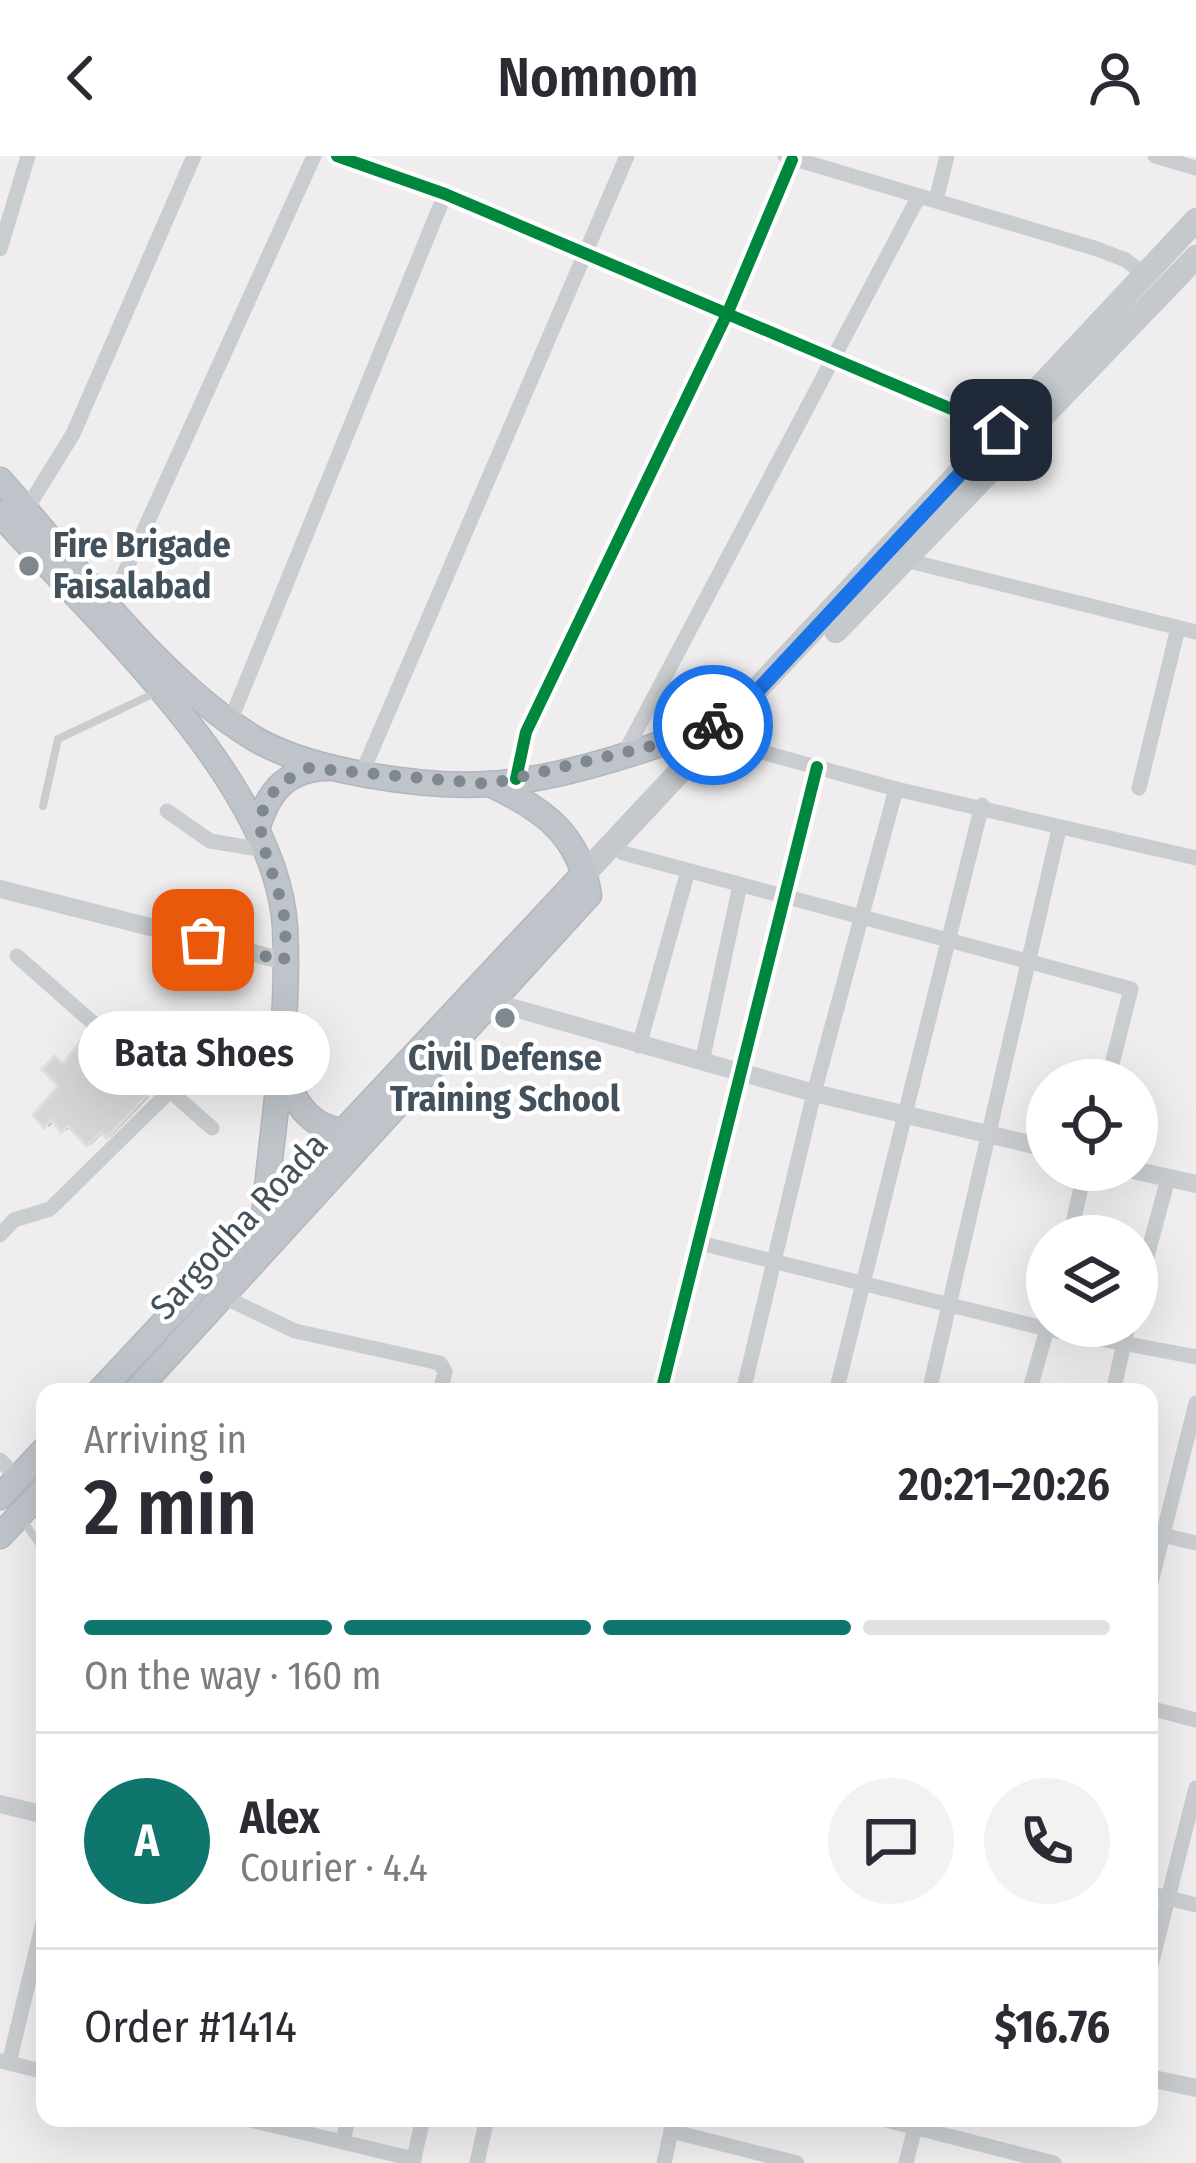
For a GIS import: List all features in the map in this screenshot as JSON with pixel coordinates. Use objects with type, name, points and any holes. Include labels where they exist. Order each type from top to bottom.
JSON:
[{"type":"highway","points":[[0,480],[109,607],[195,691],[258,741],[335,767],[490,784],[625,754],[735,715]]},
{"type":"highway","points":[[0,514],[230,777],[261,838],[285,922],[279,1069],[264,1217]]},
{"type":"highway","points":[[261,838],[266,800],[284,780],[308,768],[335,767]]},
{"type":"highway","points":[[490,784],[534,805],[565,832],[587,884]]},
{"type":"highway","name":"Sargodha Roada","points":[[143,1383],[493,1002],[587,884]]},
{"type":"highway","name":"Sargodha Roada","points":[[107,1383],[341,1131],[587,884]]},
{"type":"highway","points":[[279,1069],[306,1116],[341,1131],[376,1130]]},
{"type":"highway","points":[[5,1482],[36,1456]]},
{"type":"highway","points":[[0,1536],[36,1498]]},
{"type":"main road","points":[[587,884],[735,715],[1196,220]]},
{"type":"main road","points":[[587,884],[623,854],[1196,257]]},
{"type":"street","points":[[0,249],[28,156]]},
{"type":"street","points":[[26,510],[73,434],[194,156]]},
{"type":"street","points":[[109,607],[314,156]]},
{"type":"street","points":[[337,156],[584,251],[1001,430]]},
{"type":"street","points":[[362,773],[627,156]]},
{"type":"street","points":[[936,200],[947,156]]},
{"type":"street","points":[[1155,156],[1196,168]]},
{"type":"street","points":[[516,778],[526,732],[728,312],[788,158],[1094,248],[1126,260],[1144,275]]},
{"type":"street","points":[[230,719],[445,194]]},
{"type":"street","points":[[625,754],[918,198]]},
{"type":"street","points":[[905,560],[1196,632]]},
{"type":"street","points":[[1139,788],[1178,628]]},
{"type":"street","points":[[729,742],[896,789],[982,805],[1059,829],[1196,858]]},
{"type":"street","points":[[663,1383],[737,1070],[817,767]]},
{"type":"street","points":[[745,1383],[814,1094],[896,789]]},
{"type":"street","points":[[838,1383],[982,805]]},
{"type":"street","points":[[167,811],[210,842],[261,838]]},
{"type":"street","points":[[931,1383],[1059,829]]},
{"type":"street","points":[[623,854],[1131,989],[1113,1059]]},
{"type":"street","points":[[639,1046],[688,871]]},
{"type":"street","points":[[702,1062],[740,885]]},
{"type":"street","points":[[0,889],[284,961]]},
{"type":"street","points":[[16,956],[212,1128]]},
{"type":"street","points":[[493,1002],[814,1094],[1026,1142]]},
{"type":"street","points":[[0,1235],[14,1220],[50,1209],[170,1091]]},
{"type":"street","points":[[1158,1176],[1196,1184]]},
{"type":"street","points":[[1158,1216],[1168,1179]]},
{"type":"street","points":[[696,1243],[1026,1322]]},
{"type":"street","points":[[224,1297],[295,1330],[440,1363],[445,1372],[442,1383]]},
{"type":"street","points":[[1158,1345],[1196,1357]]},
{"type":"street","points":[[1032,1383],[1042,1347]]},
{"type":"street","points":[[1115,1383],[1123,1347]]},
{"type":"street","points":[[1158,1527],[1196,1403]]},
{"type":"street","points":[[1158,1534],[1196,1543]]},
{"type":"street","points":[[1158,1710],[1196,1720]]},
{"type":"street","points":[[1158,1936],[1196,1788]]},
{"type":"street","points":[[0,1804],[36,1813]]},
{"type":"street","points":[[1158,1896],[1196,1905]]},
{"type":"street","points":[[36,1946],[4,2062],[36,2070]]},
{"type":"street","points":[[1158,2080],[1196,2088]]},
{"type":"street","points":[[280,2127],[413,2161],[421,2127]]},
{"type":"street","points":[[343,2142],[346,2127]]},
{"type":"street","points":[[477,2163],[486,2127]]},
{"type":"street","points":[[664,2163],[673,2127]]},
{"type":"street","points":[[680,2127],[797,2163]]},
{"type":"street","points":[[911,2127],[1054,2163]]},
{"type":"street","points":[[906,2163],[915,2128]]},
{"type":"lane","points":[[43,806],[58,740],[159,692]]},
{"type":"lane","points":[[5,1482],[36,1539]]},
{"type":"building","points":[[83,1038],[148,1094],[107,1138],[101,1132],[87,1146],[68,1126],[61,1132],[51,1120],[44,1128],[33,1115],[58,1086],[42,1069],[55,1056],[63,1064]]},
{"type":"cycle path","points":[[337,156],[445,194],[1001,430]]},
{"type":"cycle path","points":[[516,779],[526,732],[728,312],[792,160]]},
{"type":"cycle path","points":[[663,1383],[817,767]]},
{"type":"way so far","points":[[203,940],[284,961],[285,922],[258,826],[266,800],[284,780],[308,768],[490,784],[677,740],[713,725]]},
{"type":"place","name":"Fire Brigade Faisalabad","points":[[29,566]]},
{"type":"place","name":"Bata Shoes","points":[[203,940]]},
{"type":"place","name":"Civil Defense Training School","points":[[505,1018]]},
{"type":"route","points":[[713,725],[735,715],[1001,430]]}]
